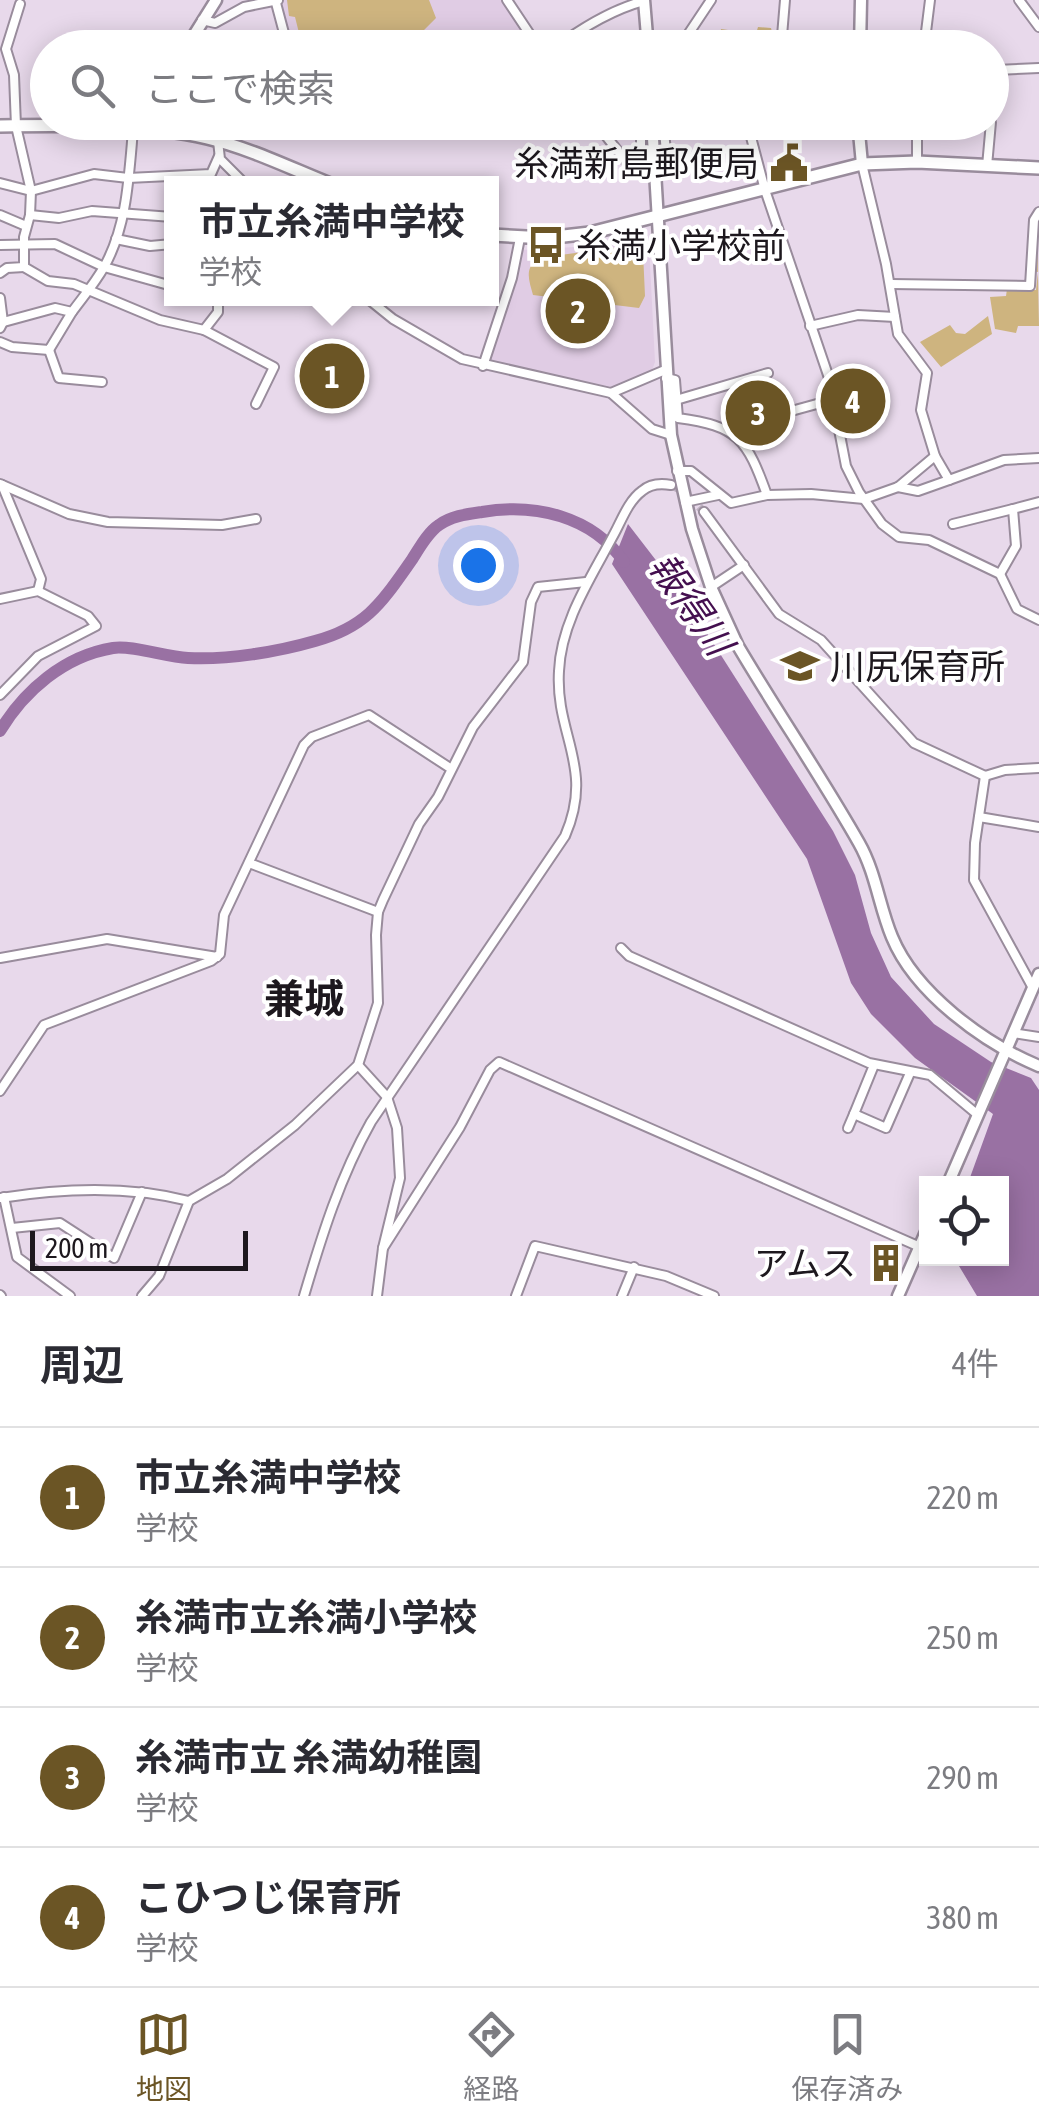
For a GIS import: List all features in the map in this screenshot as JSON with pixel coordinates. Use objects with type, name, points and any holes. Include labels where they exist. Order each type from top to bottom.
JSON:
[{"type":"main road","points":[[0,126],[30,126]]},
{"type":"main road","points":[[212,140],[309,176]]},
{"type":"main road","points":[[499,236],[574,236],[862,164],[917,162],[1035,170]]},
{"type":"street","points":[[196,30],[216,0]]},
{"type":"street","points":[[507,0],[527,30]]},
{"type":"street","points":[[607,0],[618,8]]},
{"type":"street","points":[[583,30],[618,8],[644,0],[646,30]]},
{"type":"street","points":[[691,30],[711,0]]},
{"type":"street","points":[[783,30],[785,0]]},
{"type":"street","points":[[860,30],[861,0]]},
{"type":"street","points":[[926,30],[930,0]]},
{"type":"street","points":[[1019,0],[1039,27]]},
{"type":"street","points":[[202,20],[215,23],[244,7],[277,2],[284,30]]},
{"type":"street","points":[[20,4],[6,49],[14,75],[16,126],[31,192],[24,267]]},
{"type":"street","points":[[1009,69],[1039,68]]},
{"type":"street","points":[[49,350],[104,268],[116,239],[137,140]]},
{"type":"street","points":[[610,140],[632,168],[638,170],[641,140]]},
{"type":"street","points":[[653,140],[671,435],[685,502],[712,588],[738,646],[861,847],[900,954],[929,992],[1003,1056],[1039,1066]]},
{"type":"street","points":[[665,140],[668,171]]},
{"type":"street","points":[[752,140],[764,190],[835,399],[846,466],[864,499],[882,524],[899,537],[929,540],[1000,574],[1017,609],[1039,620]]},
{"type":"street","points":[[860,140],[898,334],[927,373],[920,404],[935,456],[949,480]]},
{"type":"street","points":[[917,162],[918,140]]},
{"type":"street","points":[[987,166],[989,140]]},
{"type":"street","points":[[213,176],[219,156],[218,141]]},
{"type":"street","points":[[219,156],[238,176]]},
{"type":"street","points":[[0,182],[31,192],[94,174],[164,178]]},
{"type":"street","points":[[30,215],[59,218],[92,211],[164,217]]},
{"type":"street","points":[[890,284],[1030,286],[1034,220],[1039,212]]},
{"type":"street","points":[[0,216],[26,226]]},
{"type":"street","points":[[483,366],[512,278],[520,238]]},
{"type":"street","points":[[116,239],[164,245]]},
{"type":"street","points":[[0,245],[55,244],[104,268],[164,284]]},
{"type":"street","points":[[0,273],[24,267],[48,281],[74,284],[160,320],[204,330],[274,366],[256,404]]},
{"type":"street","points":[[0,298],[1,324],[55,308],[72,312]]},
{"type":"street","points":[[204,330],[218,312],[218,306]]},
{"type":"street","points":[[379,306],[435,345],[483,366],[612,393],[652,429],[671,435]]},
{"type":"street","points":[[810,326],[858,315],[895,317]]},
{"type":"street","points":[[0,342],[12,347],[49,350]]},
{"type":"street","points":[[49,350],[59,378],[102,382]]},
{"type":"street","points":[[676,400],[768,373]]},
{"type":"street","points":[[612,393],[666,374]]},
{"type":"street","points":[[666,374],[675,380],[678,418],[724,427],[745,446],[768,495]]},
{"type":"street","points":[[745,446],[784,413],[835,399]]},
{"type":"street","points":[[677,471],[691,471],[731,503],[768,495],[864,499],[898,487],[935,456]]},
{"type":"street","points":[[898,487],[918,491],[1004,460],[1039,458]]},
{"type":"street","points":[[1,484],[69,514],[108,522],[222,525],[256,518]]},
{"type":"street","points":[[1,484],[41,579],[38,590]]},
{"type":"street","points":[[304,1296],[344,1175],[387,1097],[565,836],[576,810],[577,773],[560,698],[558,667],[586,582],[626,511],[644,488],[670,484]]},
{"type":"street","points":[[685,502],[718,495]]},
{"type":"street","points":[[953,524],[1039,502]]},
{"type":"street","points":[[1000,574],[1016,546],[1013,509]]},
{"type":"street","points":[[704,512],[779,614],[821,640],[914,743],[985,776],[1039,768]]},
{"type":"street","points":[[712,588],[744,565]]},
{"type":"street","points":[[142,1296],[154,1282],[189,1200],[227,1178],[281,1136],[358,1064],[378,1003],[378,912],[419,824],[438,797],[472,727],[523,662],[538,587],[586,582]]},
{"type":"street","points":[[0,599],[38,590],[88,616],[96,626],[38,656],[0,695]]},
{"type":"street","points":[[0,1092],[44,1025],[216,957],[222,949],[224,915],[290,771],[312,736],[370,716],[450,768]]},
{"type":"street","points":[[985,776],[974,880],[1034,995]]},
{"type":"street","points":[[979,818],[1039,827]]},
{"type":"street","points":[[249,862],[378,912]]},
{"type":"street","points":[[0,958],[107,939],[216,957]]},
{"type":"street","points":[[620,948],[628,956],[874,1066],[930,1075],[979,1112]]},
{"type":"street","points":[[951,1176],[1013,1033],[1034,995],[1039,974]]},
{"type":"street","points":[[1013,1033],[1039,1037]]},
{"type":"street","points":[[383,1248],[460,1127],[490,1070],[499,1062],[919,1247]]},
{"type":"street","points":[[358,1064],[387,1097],[397,1128],[400,1178],[383,1248],[377,1296]]},
{"type":"street","points":[[848,1128],[874,1066]]},
{"type":"street","points":[[854,1114],[886,1128],[910,1073]]},
{"type":"street","points":[[70,1296],[17,1258],[2,1198],[81,1189],[142,1192],[189,1200]]},
{"type":"street","points":[[12,1228],[60,1223],[114,1258],[142,1192]]},
{"type":"street","points":[[516,1296],[535,1246],[666,1276],[714,1296]]},
{"type":"street","points":[[898,1296],[919,1249]]},
{"type":"street","points":[[622,1296],[634,1268]]},
{"type":"street","points":[[154,1282],[157,1296]]},
{"type":"shaded area","points":[[284,0],[502,0],[522,30],[286,30],[280,9]]},
{"type":"shaded area","points":[[287,0],[429,0],[436,18],[424,30],[298,30],[295,17],[289,16]]},
{"type":"shaded area","points":[[1037,227],[1038,272],[1033,271]]},
{"type":"shaded area","points":[[635,235],[649,245],[655,362],[652,370],[613,387],[490,363],[522,250],[575,247]]},
{"type":"shaded area","points":[[635,245],[643,252],[645,296],[639,308],[533,295],[529,271],[538,258]]},
{"type":"shaded area","points":[[1038,273],[1039,326],[1018,326],[1016,333],[995,329],[990,297],[1006,296],[1007,289],[1036,290]]},
{"type":"shaded area","points":[[988,316],[992,334],[941,367],[920,342],[950,325],[956,333],[965,334]]},
{"type":"shaded area","points":[[628,524],[682,594],[833,831],[855,875],[871,933],[891,977],[934,1024],[991,1062],[1031,1078],[1039,1090],[1039,1296],[977,1296],[959,1266],[1009,1266],[1009,1176],[971,1176],[993,1114],[915,1058],[871,1014],[851,983],[807,859],[612,564]]},
{"type":"waterway","name":"報得川","points":[[0,731],[21,702],[47,677],[95,652],[121,648],[188,658],[236,656],[300,645],[348,628],[382,601],[431,532],[460,516],[502,510],[561,516],[596,534],[624,562]]},
{"type":"tunnel","points":[[671,485],[686,493],[704,512]]},
{"type":"place","name":"糸満新島郵便局","points":[[789,163]]},
{"type":"place","name":"糸満小学校前","points":[[546,245]]},
{"type":"place","name":"糸満市立糸満小学校","points":[[578,311]]},
{"type":"place","name":"市立糸満中学校","points":[[332,376]]},
{"type":"place","name":"こひつじ保育所","points":[[853,401]]},
{"type":"place","name":"糸満市立 糸満幼稚園","points":[[758,413]]},
{"type":"place","name":"川尻保育所","points":[[800,666]]},
{"type":"place","name":"アムス","points":[[886,1263]]},
{"type":"district","name":"兼城","points":[[304,998]]}]
